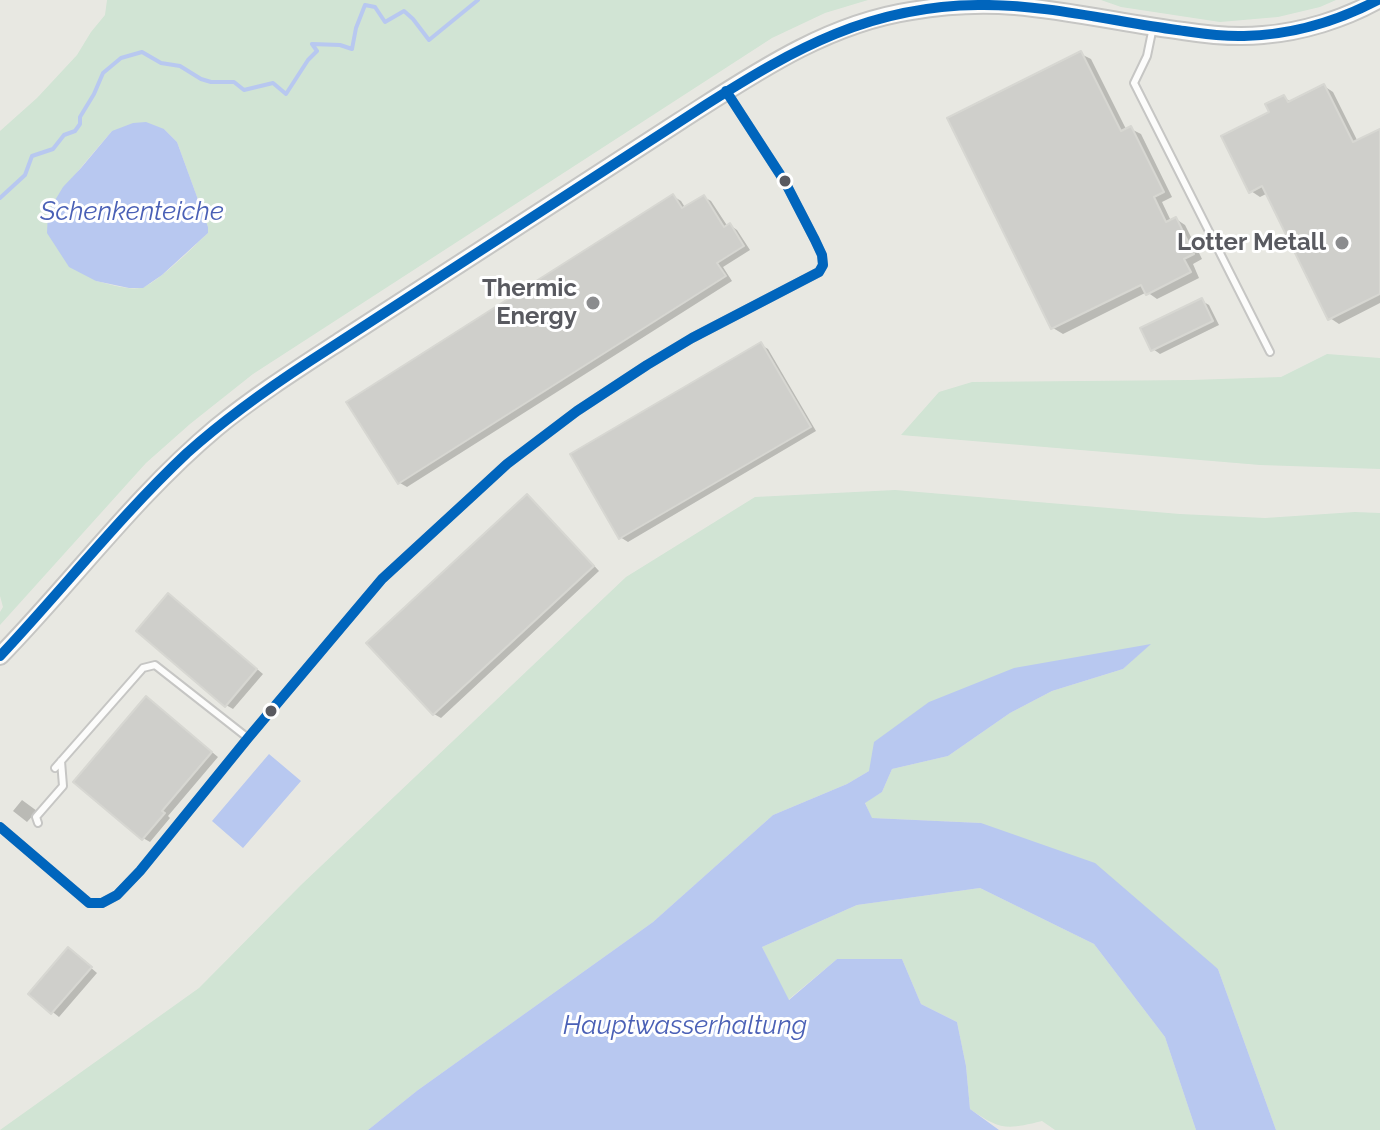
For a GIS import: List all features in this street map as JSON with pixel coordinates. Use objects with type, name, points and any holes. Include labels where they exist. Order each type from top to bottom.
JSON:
[{"type":"street","points":[[0,656],[126,515],[218,427],[290,374],[726,91],[811,42],[846,28],[906,11],[957,4],[1012,6],[1219,36],[1264,35],[1307,28],[1347,15],[1378,0]]},
{"type":"lane","points":[[1153,27],[1147,56],[1134,83],[1270,352]]},
{"type":"lane","points":[[0,827],[89,903],[102,903],[117,895],[382,579],[507,464],[577,411],[647,365],[819,272],[823,265],[822,255],[815,240],[785,182],[726,91]]},
{"type":"lane","points":[[55,768],[143,668],[155,665],[248,738]]},
{"type":"lane","points":[[38,823],[36,817],[63,786],[61,761]]},
{"type":"green space","points":[[107,0],[868,0],[825,13],[772,38],[253,374],[146,463],[0,625],[3,607],[0,596],[0,131],[37,98],[77,55],[105,15]],"holes":[[[164,129],[177,142],[208,233],[147,286],[129,288],[96,281],[48,213],[112,131]]]},
{"type":"green space","points":[[1101,0],[1336,0],[1278,17],[1220,22],[1121,7]]},
{"type":"green space","points":[[1327,354],[1380,358],[1380,469],[1260,465],[901,435],[939,392],[972,382],[1281,377]]},
{"type":"green space","points":[[895,490],[1180,514],[1265,518],[1380,513],[1380,1130],[1276,1130],[1218,969],[981,823],[871,818],[865,802],[882,792],[892,769],[948,756],[1010,713],[1052,691],[1123,669],[1149,645],[773,815],[653,922],[418,1090],[368,1130],[0,1130],[199,988],[301,885],[626,577],[755,497]]},
{"type":"green space","points":[[980,888],[1094,944],[1165,1037],[1196,1130],[1055,1130],[1042,1121],[1011,1127],[996,1124],[970,1109],[957,1022],[921,1004],[902,959],[837,959],[788,1000],[762,947],[857,905]]},
{"type":"water","name":"Schenkenteiche","points":[[146,122],[164,129],[177,142],[208,233],[162,275],[143,288],[129,288],[96,281],[69,267],[47,233],[48,212],[63,187],[112,131]]},
{"type":"water","name":"Hauptwasserhaltung","points":[[1151,644],[1123,669],[1052,691],[1010,713],[948,756],[892,769],[882,792],[865,803],[872,818],[981,823],[1095,863],[1218,969],[1276,1130],[1196,1130],[1165,1037],[1094,944],[980,888],[857,905],[762,947],[789,1000],[837,959],[902,959],[921,1004],[957,1022],[970,1109],[999,1130],[368,1130],[418,1090],[653,922],[773,815],[847,784],[869,771],[874,742],[929,702],[1014,668]]},
{"type":"water","points":[[269,754],[301,781],[243,848],[212,821]]},
{"type":"building","points":[[1081,51],[1121,131],[1131,126],[1164,192],[1154,197],[1166,222],[1176,217],[1194,254],[1184,259],[1191,272],[1146,295],[1141,285],[1051,329],[947,118]]},
{"type":"building","name":"Lotter Metall","points":[[1324,84],[1353,142],[1380,129],[1380,294],[1328,320],[1262,186],[1249,193],[1221,136],[1269,112],[1265,104],[1284,95],[1288,102]]},
{"type":"building","name":"Thermic Energy","points":[[673,194],[682,208],[704,195],[724,227],[730,223],[744,246],[717,263],[726,276],[398,484],[346,402]]},
{"type":"building","points":[[1202,298],[1213,321],[1151,351],[1140,328]]},
{"type":"building","points":[[761,342],[811,427],[619,539],[570,454]]},
{"type":"building","points":[[527,494],[594,566],[433,715],[366,643]]},
{"type":"building","points":[[168,593],[257,669],[225,707],[136,631]]},
{"type":"building","points":[[146,696],[212,752],[162,811],[165,813],[142,840],[73,782]]},
{"type":"building","points":[[68,947],[92,967],[51,1014],[28,994]]},
{"type":"waterway","points":[[0,198],[25,175],[32,156],[53,149],[64,135],[75,131],[103,73],[121,58],[142,52],[161,63],[180,66],[211,82],[234,82],[244,90],[273,83],[286,94],[317,51],[312,44],[340,45],[352,49],[365,5],[375,7],[385,22],[404,11],[429,40],[478,0]]},
{"type":"transit line","points":[[0,656],[162,477],[231,416],[310,361],[707,104],[803,48],[868,22],[939,7],[1028,7],[1235,36],[1279,33],[1313,26],[1378,0]]},
{"type":"transit line","points":[[0,827],[89,903],[102,903],[117,895],[382,579],[507,464],[577,411],[647,365],[819,272],[823,265],[822,255],[815,240],[785,182],[726,91]]},
{"type":"place","name":"Lotter Metall","points":[[1342,243]]},
{"type":"place","name":"Thermic Energy","points":[[593,303]]}]
